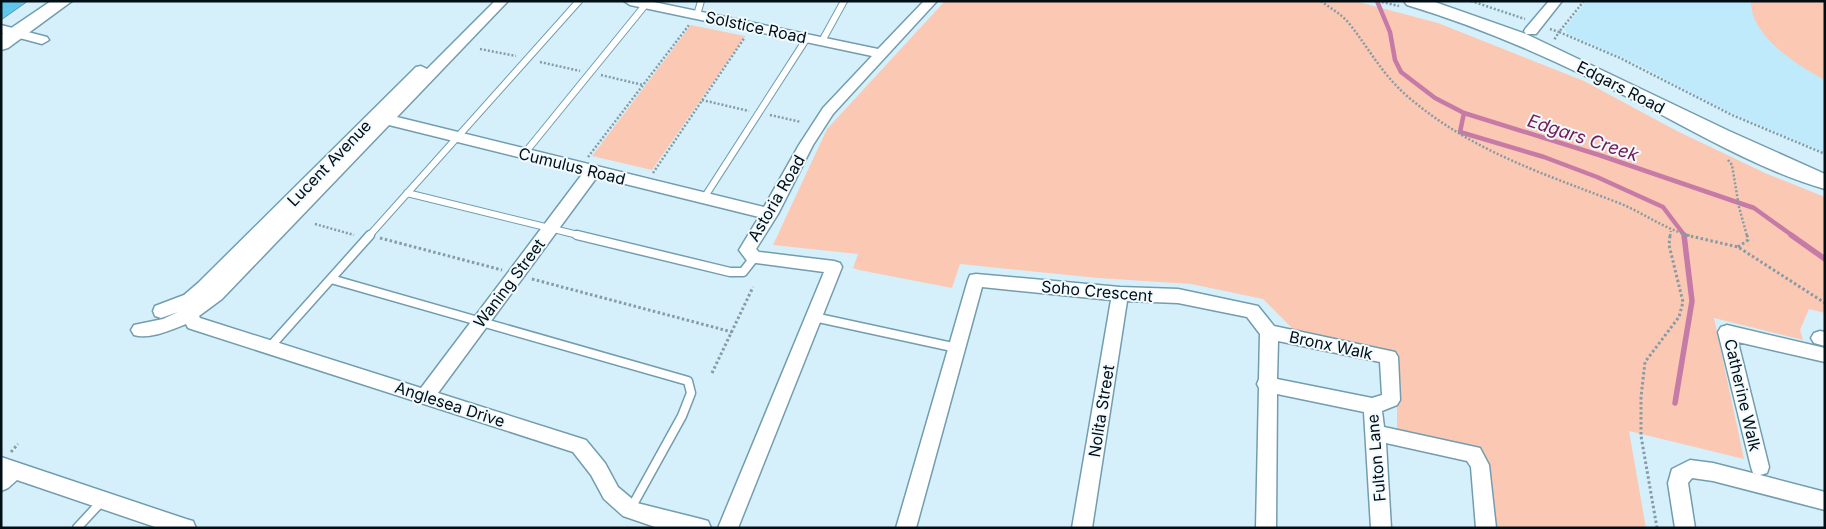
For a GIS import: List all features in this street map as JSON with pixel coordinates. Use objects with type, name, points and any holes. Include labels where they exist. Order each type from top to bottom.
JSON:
[{"type":"main road","points":[[5,34],[47,1]]},
{"type":"main road","points":[[5,34],[63,1]]},
{"type":"main road","name":"Edgars Road","points":[[1413,1],[1463,16],[1531,32],[1606,77],[1719,136],[1825,182]]},
{"type":"main road","name":"Edgars Road","points":[[1440,1],[1531,32],[1638,79],[1720,122],[1825,167]]},
{"type":"street","name":"Lucent Avenue","points":[[381,118],[488,1]]},
{"type":"street","name":"Lucent Avenue","points":[[161,311],[186,310],[190,300],[227,267],[502,1]]},
{"type":"street","name":"Solstice Road","points":[[630,1],[882,54]]},
{"type":"street","name":"Astoria Road","points":[[728,528],[834,267],[754,258],[747,250],[770,214],[814,130],[828,111],[931,1]]},
{"type":"street","points":[[1531,32],[1556,1]]},
{"type":"street","points":[[5,34],[42,40]]},
{"type":"street","name":"Cumulus Road","points":[[381,118],[770,214]]},
{"type":"street","name":"Waning Street","points":[[425,396],[551,227],[586,169]]},
{"type":"street","name":"Soho Crescent","points":[[906,528],[976,280],[1120,294],[1178,296],[1252,311],[1268,332]]},
{"type":"street","name":"Nolita Street","points":[[1082,528],[1120,294]]},
{"type":"street","points":[[140,330],[162,327],[186,310]]},
{"type":"street","name":"Anglesea Drive","points":[[186,310],[194,323],[269,349],[425,396],[579,446],[598,469],[611,493],[630,510],[646,516],[701,528]]},
{"type":"street","points":[[1266,528],[1268,332]]},
{"type":"street","name":"Bronx Walk","points":[[1268,332],[1389,357],[1391,400],[1372,406]]},
{"type":"street","name":"Catherine Walk","points":[[1760,467],[1727,332],[1824,346]]},
{"type":"street","name":"Fulton Lane","points":[[1266,384],[1372,406],[1376,433],[1381,528]]},
{"type":"street","points":[[1376,433],[1473,454],[1480,465],[1486,528]]},
{"type":"street","points":[[1685,528],[1678,482],[1679,475],[1690,469],[1713,472],[1825,501]]},
{"type":"street","points":[[5,473],[103,500],[186,528]]},
{"type":"lane","points":[[269,349],[579,1]]},
{"type":"lane","points":[[697,15],[701,1]]},
{"type":"lane","points":[[822,41],[844,1]]},
{"type":"lane","points":[[524,154],[646,4]]},
{"type":"lane","points":[[704,198],[806,38]]},
{"type":"lane","points":[[407,193],[730,272],[743,272],[754,258]]},
{"type":"lane","points":[[331,279],[688,381],[690,394],[682,416],[630,510]]},
{"type":"lane","points":[[814,317],[957,348]]},
{"type":"lane","points":[[77,528],[103,500]]},
{"type":"path","points":[[1321,1],[1347,21],[1380,70],[1406,95],[1443,124],[1484,148],[1553,180],[1621,204],[1671,231],[1738,247],[1825,303]]},
{"type":"path","points":[[1471,1],[1531,32],[1559,32],[1620,58],[1732,115],[1825,154]]},
{"type":"path","points":[[1559,32],[1584,1]]},
{"type":"path","points":[[586,169],[644,85],[697,15]]},
{"type":"path","points":[[646,184],[752,27]]},
{"type":"path","points":[[480,49],[644,85]]},
{"type":"path","points":[[702,100],[801,122]]},
{"type":"path","points":[[1727,158],[1732,165],[1739,207],[1748,240],[1738,247]]},
{"type":"path","points":[[315,224],[360,237],[370,235],[732,332]]},
{"type":"path","points":[[1657,528],[1641,436],[1641,397],[1645,362],[1679,317],[1683,302],[1669,245],[1671,231]]},
{"type":"path","points":[[712,374],[753,287]]},
{"type":"shaded area","points":[[945,1],[1355,1],[1438,23],[1584,81],[1677,131],[1765,173],[1825,197],[1825,313],[1809,309],[1800,330],[1803,340],[1714,318],[1744,459],[1629,431],[1646,528],[1493,528],[1487,465],[1397,431],[1397,357],[1395,353],[1291,331],[1291,327],[1263,299],[1191,284],[1098,278],[960,264],[952,288],[853,268],[858,254],[773,245],[827,129]]},
{"type":"shaded area","points":[[1587,1],[1825,1],[1825,153],[1725,110],[1635,63],[1568,34],[1564,29]]},
{"type":"shaded area","points":[[1751,1],[1825,1],[1825,80],[1789,58],[1767,38],[1758,26],[1753,14]]},
{"type":"shaded area","points":[[691,25],[745,36],[652,170],[592,156]]},
{"type":"building","points":[[1,1],[28,1],[1,20]]},
{"type":"waterway","name":"Edgars Creek","points":[[1377,1],[1390,32],[1395,60],[1401,72],[1435,98],[1464,113]]},
{"type":"waterway","name":"Edgars Creek","points":[[1464,113],[1599,155],[1754,208],[1793,236]]},
{"type":"waterway","points":[[1464,113],[1460,132],[1544,157],[1597,177],[1663,207],[1685,236]]},
{"type":"waterway","points":[[1675,403],[1692,301],[1684,235]]},
{"type":"waterway","name":"Edgars Creek","points":[[1791,235],[1825,259]]}]
